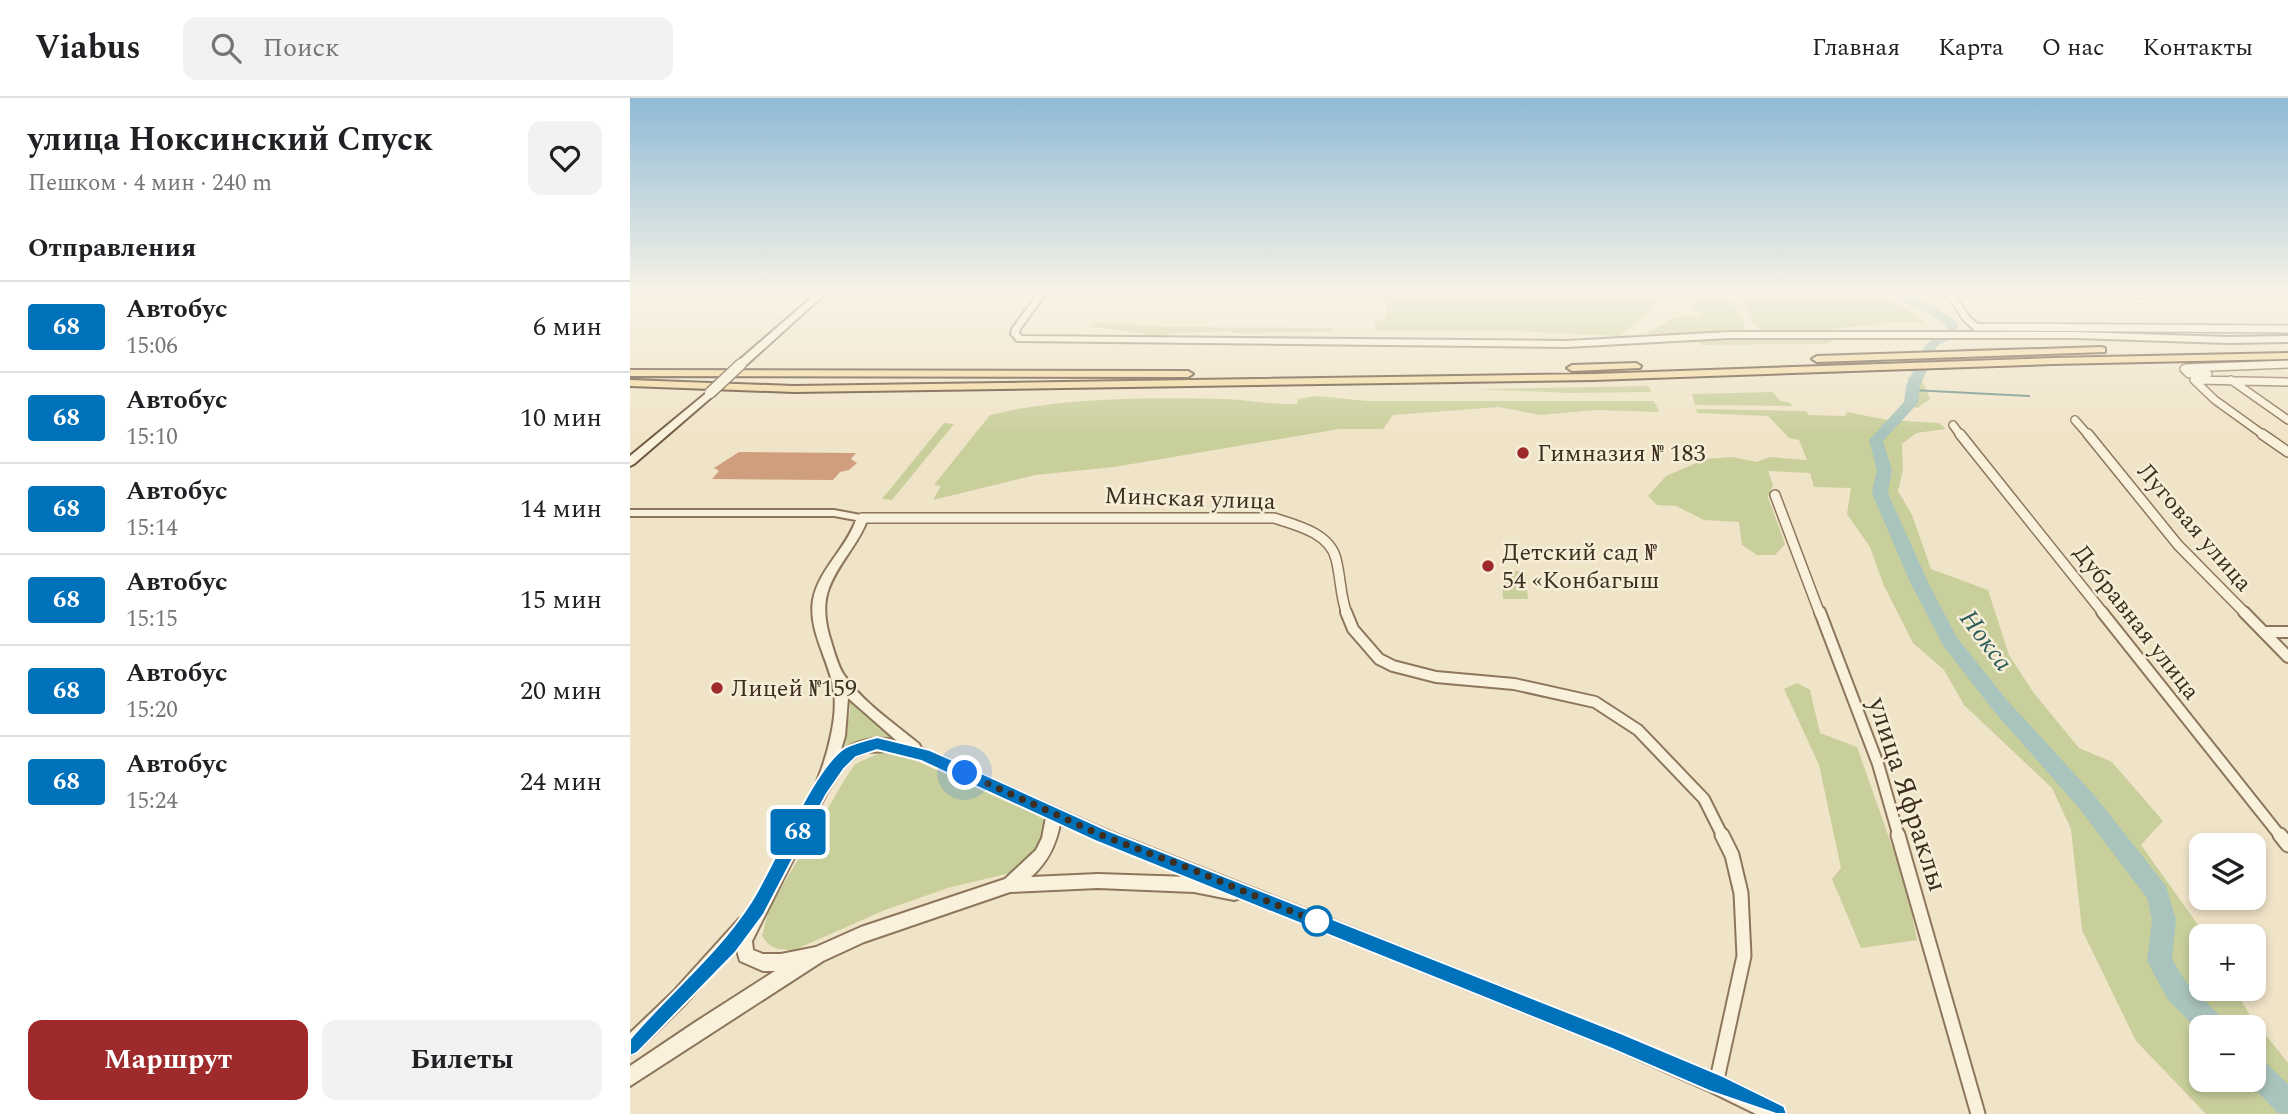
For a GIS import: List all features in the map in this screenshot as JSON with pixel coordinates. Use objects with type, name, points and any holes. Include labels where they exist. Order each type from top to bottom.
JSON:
[{"type":"main road","points":[[630,461],[770,339]]},
{"type":"main road","points":[[630,383],[794,388],[1594,377],[1897,361],[1953,354],[2287,342]]},
{"type":"main road","points":[[630,373],[1023,375],[1593,368],[1897,361],[1948,365],[2288,356]]},
{"type":"street","points":[[1065,339],[1567,344],[1650,339]]},
{"type":"street","points":[[2210,339],[2287,342]]},
{"type":"street","points":[[2202,368],[2288,365]]},
{"type":"street","points":[[2215,368],[2288,420]]},
{"type":"street","points":[[2288,382],[2194,380],[2225,408],[2288,453]]},
{"type":"street","name":"Луговая улица","points":[[2075,420],[2110,458],[2178,545],[2288,657]]},
{"type":"street","name":"Дубравная улица","points":[[1954,425],[2288,845]]},
{"type":"street","name":"улица Яфраклы","points":[[1775,495],[1878,764],[1978,1114]]},
{"type":"street","name":"Минская улица","points":[[630,513],[834,513],[862,517],[1275,518],[1306,528],[1329,544],[1336,557],[1342,601],[1353,629],[1380,659],[1393,666],[1436,677],[1514,684],[1582,697],[1619,715],[1662,751],[1704,799],[1732,855],[1741,893],[1744,956],[1716,1084]]},
{"type":"street","points":[[817,955],[780,964],[759,963],[746,956],[743,941],[830,767],[842,704],[837,677],[823,633],[819,604],[823,583],[858,534],[862,517]]},
{"type":"street","points":[[2265,632],[2288,632]]},
{"type":"street","points":[[837,677],[898,737],[925,755]]},
{"type":"street","points":[[820,790],[850,752],[866,746],[889,745],[925,755],[1054,814],[1716,1084],[1776,1114]]},
{"type":"street","points":[[1010,885],[1038,862],[1051,842],[1054,814]]},
{"type":"street","points":[[630,1077],[817,955],[861,935],[1010,885],[1098,881],[1194,885],[1265,900]]},
{"type":"street","points":[[630,1046],[728,947],[758,908]]},
{"type":"green space","points":[[1837,339],[1825,344],[1701,345],[1699,341]]},
{"type":"green space","points":[[1908,377],[1921,378],[1930,399],[1917,408],[1908,405]]},
{"type":"green space","points":[[1648,386],[1652,392],[1569,393],[1476,389]]},
{"type":"green space","points":[[1773,392],[1780,401],[1793,406],[1695,405],[1692,394]]},
{"type":"green space","points":[[1317,396],[1367,401],[1654,401],[1659,412],[1596,410],[1540,415],[1499,407],[1393,415],[1383,429],[1339,429],[1114,467],[1035,475],[933,500],[941,486],[934,485],[990,415],[1046,405],[1107,400],[1227,399],[1297,404],[1298,399]]},
{"type":"green space","points":[[1696,409],[1806,411],[1809,415],[1845,416],[1847,412],[1888,420],[1939,423],[1946,429],[1916,433],[1902,444],[1903,470],[1898,491],[1912,515],[1931,569],[1988,590],[2009,655],[2033,692],[2079,748],[2112,762],[2163,821],[2141,845],[2197,924],[2189,924],[2189,1001],[2242,1001],[2250,1015],[2189,1015],[2189,1092],[2266,1092],[2266,1035],[2288,1063],[2288,1114],[2206,1114],[2136,1041],[2082,930],[2071,829],[2052,788],[1964,705],[1944,670],[1913,643],[1884,586],[1870,547],[1847,514],[1851,488],[1814,487],[1810,473],[1768,471],[1773,485],[1768,497],[1785,544],[1775,555],[1757,555],[1742,545],[1739,522],[1704,520],[1676,506],[1657,505],[1648,496],[1666,476],[1706,459],[1733,457],[1756,462],[1770,457],[1807,460],[1799,440],[1789,438],[1768,416],[1697,413]]},
{"type":"green space","points":[[944,423],[954,424],[892,500],[882,499]]},
{"type":"green space","points":[[1502,571],[1525,571],[1528,599],[1503,599]]},
{"type":"green space","points":[[1797,683],[1810,690],[1820,733],[1857,747],[1907,889],[1917,940],[1861,948],[1832,879],[1841,868],[1819,765],[1784,689]]},
{"type":"green space","points":[[849,700],[898,742],[839,758],[850,712]]},
{"type":"green space","points":[[886,750],[894,751],[1041,817],[1046,823],[1043,845],[1018,869],[1006,874],[948,888],[885,910],[794,950],[772,946],[762,936],[769,909],[855,764]]},
{"type":"building","points":[[739,452],[856,453],[851,459],[857,463],[849,470],[840,472],[833,480],[712,479],[719,471],[714,468]]},
{"type":"waterway","name":"Нокса","points":[[1940,339],[1932,344],[1913,386],[1911,403],[1876,440],[1885,470],[1880,491],[1882,498],[1919,582],[1949,640],[1999,704],[2087,802],[2158,894],[2164,920],[2159,961],[2177,991],[2201,1015]]},
{"type":"waterway","points":[[1912,390],[2029,396]]},
{"type":"waterway","name":"Нокса","points":[[2266,1081],[2288,1103]]},
{"type":"bus line","name":"68","points":[[630,1046],[658,1021],[728,947],[758,908],[820,790],[838,764],[850,752],[877,744],[925,755],[1101,835],[1616,1041],[1716,1084],[1776,1114]]},
{"type":"place","name":"Гимназия № 183","points":[[1523,453]]},
{"type":"place","name":"Детский сад № 54 «Конбагыш","points":[[1488,566]]},
{"type":"place","name":"Лицей №159","points":[[717,688]]},
{"type":"route","points":[[965,773],[1101,835],[1301,913],[1322,924],[1317,921]]}]
